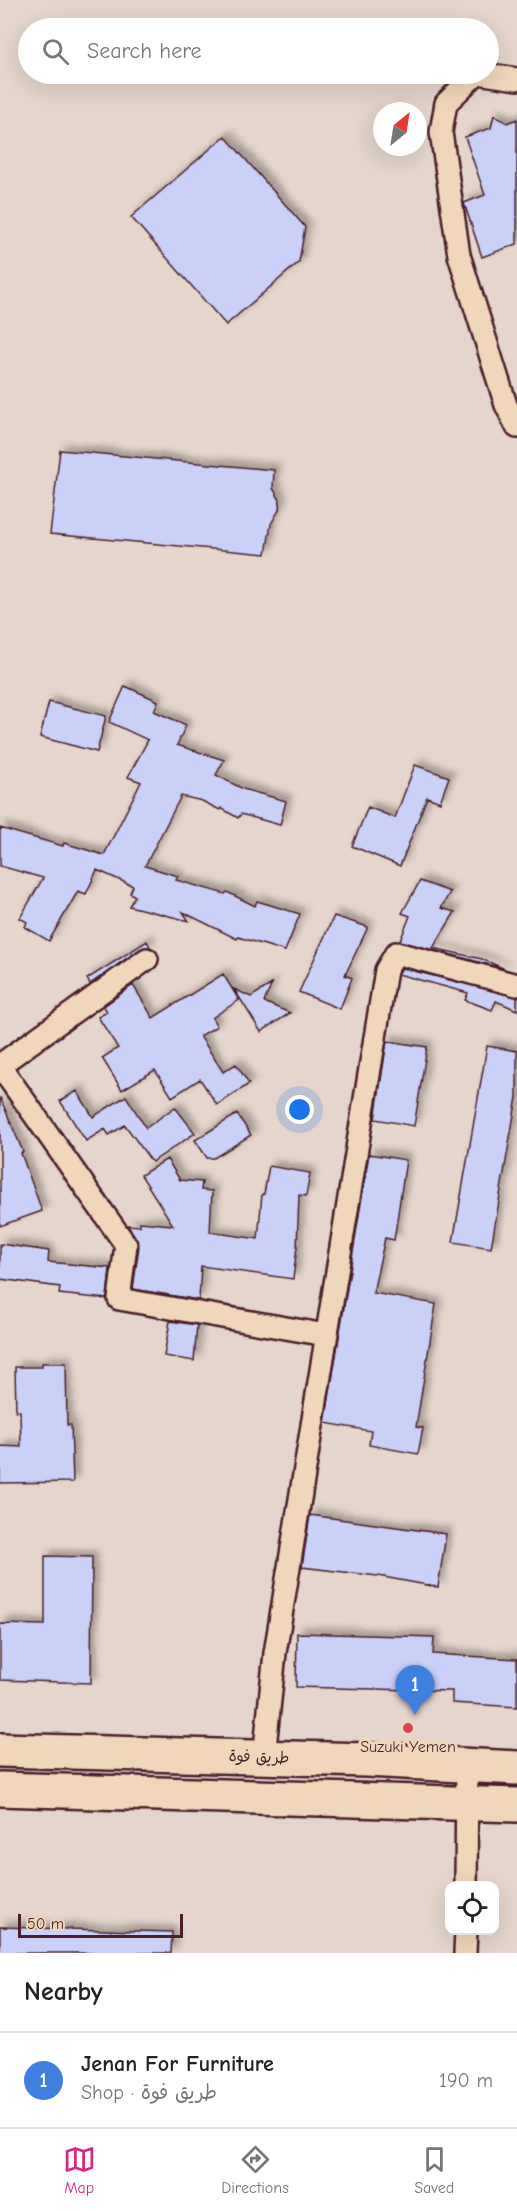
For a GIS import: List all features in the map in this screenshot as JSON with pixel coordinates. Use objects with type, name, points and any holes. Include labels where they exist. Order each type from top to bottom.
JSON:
[{"type":"highway","name":"طريق فوة","points":[[0,1750],[264,1757],[517,1768]]},
{"type":"highway","points":[[0,1788],[517,1804]]},
{"type":"street","points":[[499,76],[517,79]]},
{"type":"street","points":[[466,84],[446,104],[441,132],[459,255],[506,405],[517,427]]},
{"type":"street","points":[[264,1757],[275,1653],[386,970],[396,953],[517,985]]},
{"type":"street","points":[[147,959],[0,1066],[126,1245],[119,1299],[326,1335]]},
{"type":"street","points":[[466,1881],[467,1765]]},
{"type":"street","points":[[465,1953],[466,1935]]},
{"type":"building","points":[[494,115],[507,123],[517,119],[517,244],[482,257],[464,203],[485,195],[465,137],[491,128]]},
{"type":"building","points":[[225,136],[305,227],[299,262],[226,325],[131,217]]},
{"type":"building","points":[[60,450],[274,470],[273,488],[280,500],[279,510],[271,524],[266,554],[50,534]]},
{"type":"building","points":[[125,686],[158,701],[154,711],[186,725],[177,745],[224,760],[216,775],[243,789],[286,801],[280,825],[241,814],[238,818],[221,808],[220,810],[202,801],[181,796],[145,866],[178,876],[176,880],[225,894],[227,892],[255,906],[257,901],[300,914],[285,951],[238,937],[237,939],[183,912],[189,921],[129,906],[135,896],[130,893],[133,886],[97,870],[86,894],[78,891],[49,941],[25,927],[27,922],[20,918],[43,878],[0,866],[0,828],[104,855],[141,782],[128,777],[148,740],[109,722]]},
{"type":"building","points":[[49,702],[106,716],[97,752],[40,737]]},
{"type":"building","points":[[415,765],[449,777],[440,802],[427,797],[400,866],[352,846],[368,807],[395,818]]},
{"type":"building","points":[[420,881],[450,892],[441,908],[455,912],[433,948],[482,959],[505,969],[400,941],[410,916],[402,913]]},
{"type":"building","points":[[334,916],[368,927],[345,975],[352,978],[340,1009],[299,992]]},
{"type":"building","points":[[147,941],[150,947],[140,949],[90,984],[87,979]]},
{"type":"building","points":[[402,968],[517,997],[517,1010],[496,1001],[492,1010],[465,1000],[468,993],[398,974]]},
{"type":"building","points":[[223,974],[239,1000],[212,1018],[217,1026],[200,1036],[223,1072],[236,1064],[249,1084],[217,1105],[200,1079],[172,1097],[155,1070],[122,1090],[102,1058],[118,1048],[98,1017],[107,1012],[104,1006],[133,985],[153,1018]]},
{"type":"building","points":[[272,984],[264,1002],[290,1013],[261,1032],[234,989],[251,997]]},
{"type":"building","points":[[387,1041],[427,1047],[414,1126],[375,1119]]},
{"type":"building","points":[[487,1046],[517,1051],[517,1097],[491,1248],[453,1242]]},
{"type":"building","points":[[77,1091],[93,1117],[126,1096],[146,1128],[175,1107],[195,1133],[152,1162],[125,1125],[109,1135],[105,1129],[86,1141],[60,1101]]},
{"type":"building","points":[[0,1097],[23,1152],[21,1153],[42,1211],[0,1226]]},
{"type":"building","points":[[237,1114],[251,1135],[214,1158],[207,1158],[195,1140]]},
{"type":"building","points":[[369,1154],[406,1160],[394,1240],[385,1238],[373,1293],[436,1304],[416,1427],[423,1428],[418,1454],[369,1445],[371,1431],[325,1423]]},
{"type":"building","points":[[167,1159],[180,1180],[202,1182],[201,1190],[212,1191],[210,1232],[258,1239],[262,1194],[264,1194],[269,1166],[310,1173],[306,1196],[299,1195],[293,1279],[201,1266],[199,1300],[133,1289],[139,1246],[128,1225],[140,1226],[140,1222],[173,1225],[141,1175]]},
{"type":"building","points":[[0,1244],[49,1251],[48,1262],[110,1268],[107,1299],[59,1294],[60,1287],[0,1279]]},
{"type":"building","points":[[170,1321],[197,1325],[194,1361],[164,1356]]},
{"type":"building","points":[[42,1363],[66,1363],[67,1425],[71,1425],[73,1482],[0,1483],[0,1446],[21,1447],[20,1411],[16,1411],[15,1367],[42,1367]]},
{"type":"building","points":[[310,1515],[446,1534],[438,1587],[378,1576],[302,1567]]},
{"type":"building","points":[[45,1556],[92,1557],[91,1683],[0,1680],[0,1624],[45,1625]]},
{"type":"building","points":[[297,1633],[434,1637],[433,1654],[517,1659],[517,1707],[452,1703],[452,1691],[296,1687]]},
{"type":"building","points":[[0,1927],[172,1932],[171,1953],[0,1953]]},
{"type":"place","name":"Jenan For Furniture","points":[[415,1715]]},
{"type":"place","name":"Suzuki Yemen","points":[[408,1728]]}]
